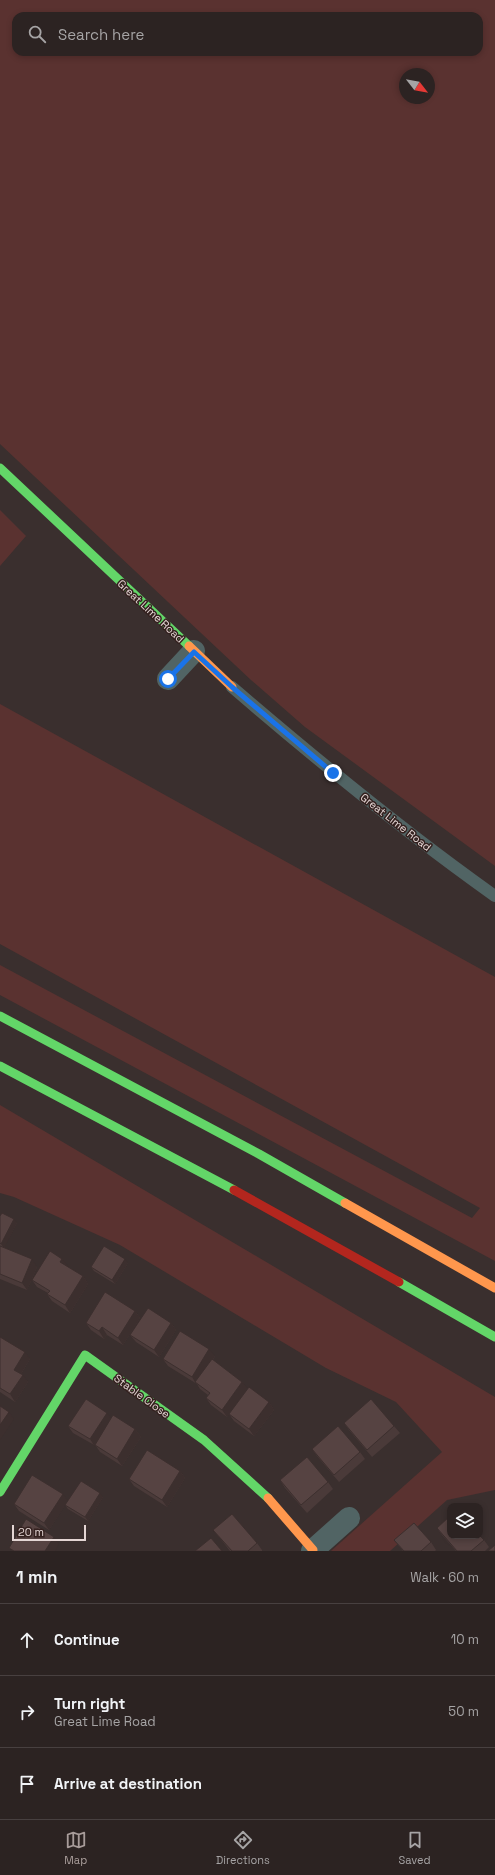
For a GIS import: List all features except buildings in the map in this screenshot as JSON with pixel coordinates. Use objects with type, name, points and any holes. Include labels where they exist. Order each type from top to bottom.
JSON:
[{"type":"main road","name":"Great Lime Road","points":[[0,468],[232,687]]},
{"type":"main road","points":[[0,1016],[260,1154],[495,1288]]},
{"type":"main road","points":[[0,1066],[183,1162],[495,1337]]},
{"type":"main road","name":"Stable Close","points":[[0,1492],[85,1355],[204,1440],[260,1490],[313,1551]]},
{"type":"street","points":[[168,679],[194,652]]},
{"type":"street","name":"Stable Close","points":[[313,1551],[349,1518]]},
{"type":"lane","name":"Great Lime Road","points":[[232,687],[333,773],[452,866],[495,896]]},
{"type":"shaded area","points":[[0,0],[495,0],[495,866],[305,727],[251,680],[0,444]]},
{"type":"shaded area","points":[[0,510],[26,536],[0,566]]},
{"type":"shaded area","points":[[0,704],[495,977],[495,1261],[0,995],[0,965],[472,1218],[480,1208],[0,944]]},
{"type":"shaded area","points":[[0,1105],[495,1397],[495,1490],[447,1500],[390,1551],[331,1551],[442,1452],[396,1402],[326,1368],[120,1245],[14,1197],[0,1193]]},
{"type":"traffic: fast","points":[[0,468],[189,646]]},
{"type":"traffic: fast","points":[[0,1016],[259,1154],[345,1203]]},
{"type":"traffic: fast","points":[[0,1066],[234,1190]]},
{"type":"traffic: fast","points":[[399,1282],[495,1337]]},
{"type":"traffic: fast","points":[[0,1492],[85,1355],[204,1440],[268,1498]]},
{"type":"traffic: slow","points":[[189,646],[232,687]]},
{"type":"traffic: slow","points":[[345,1203],[495,1288]]},
{"type":"traffic: slow","points":[[268,1498],[313,1550]]},
{"type":"traffic: jam","points":[[234,1190],[399,1282]]},
{"type":"route","points":[[168,679],[194,652],[232,687],[333,773]]}]
